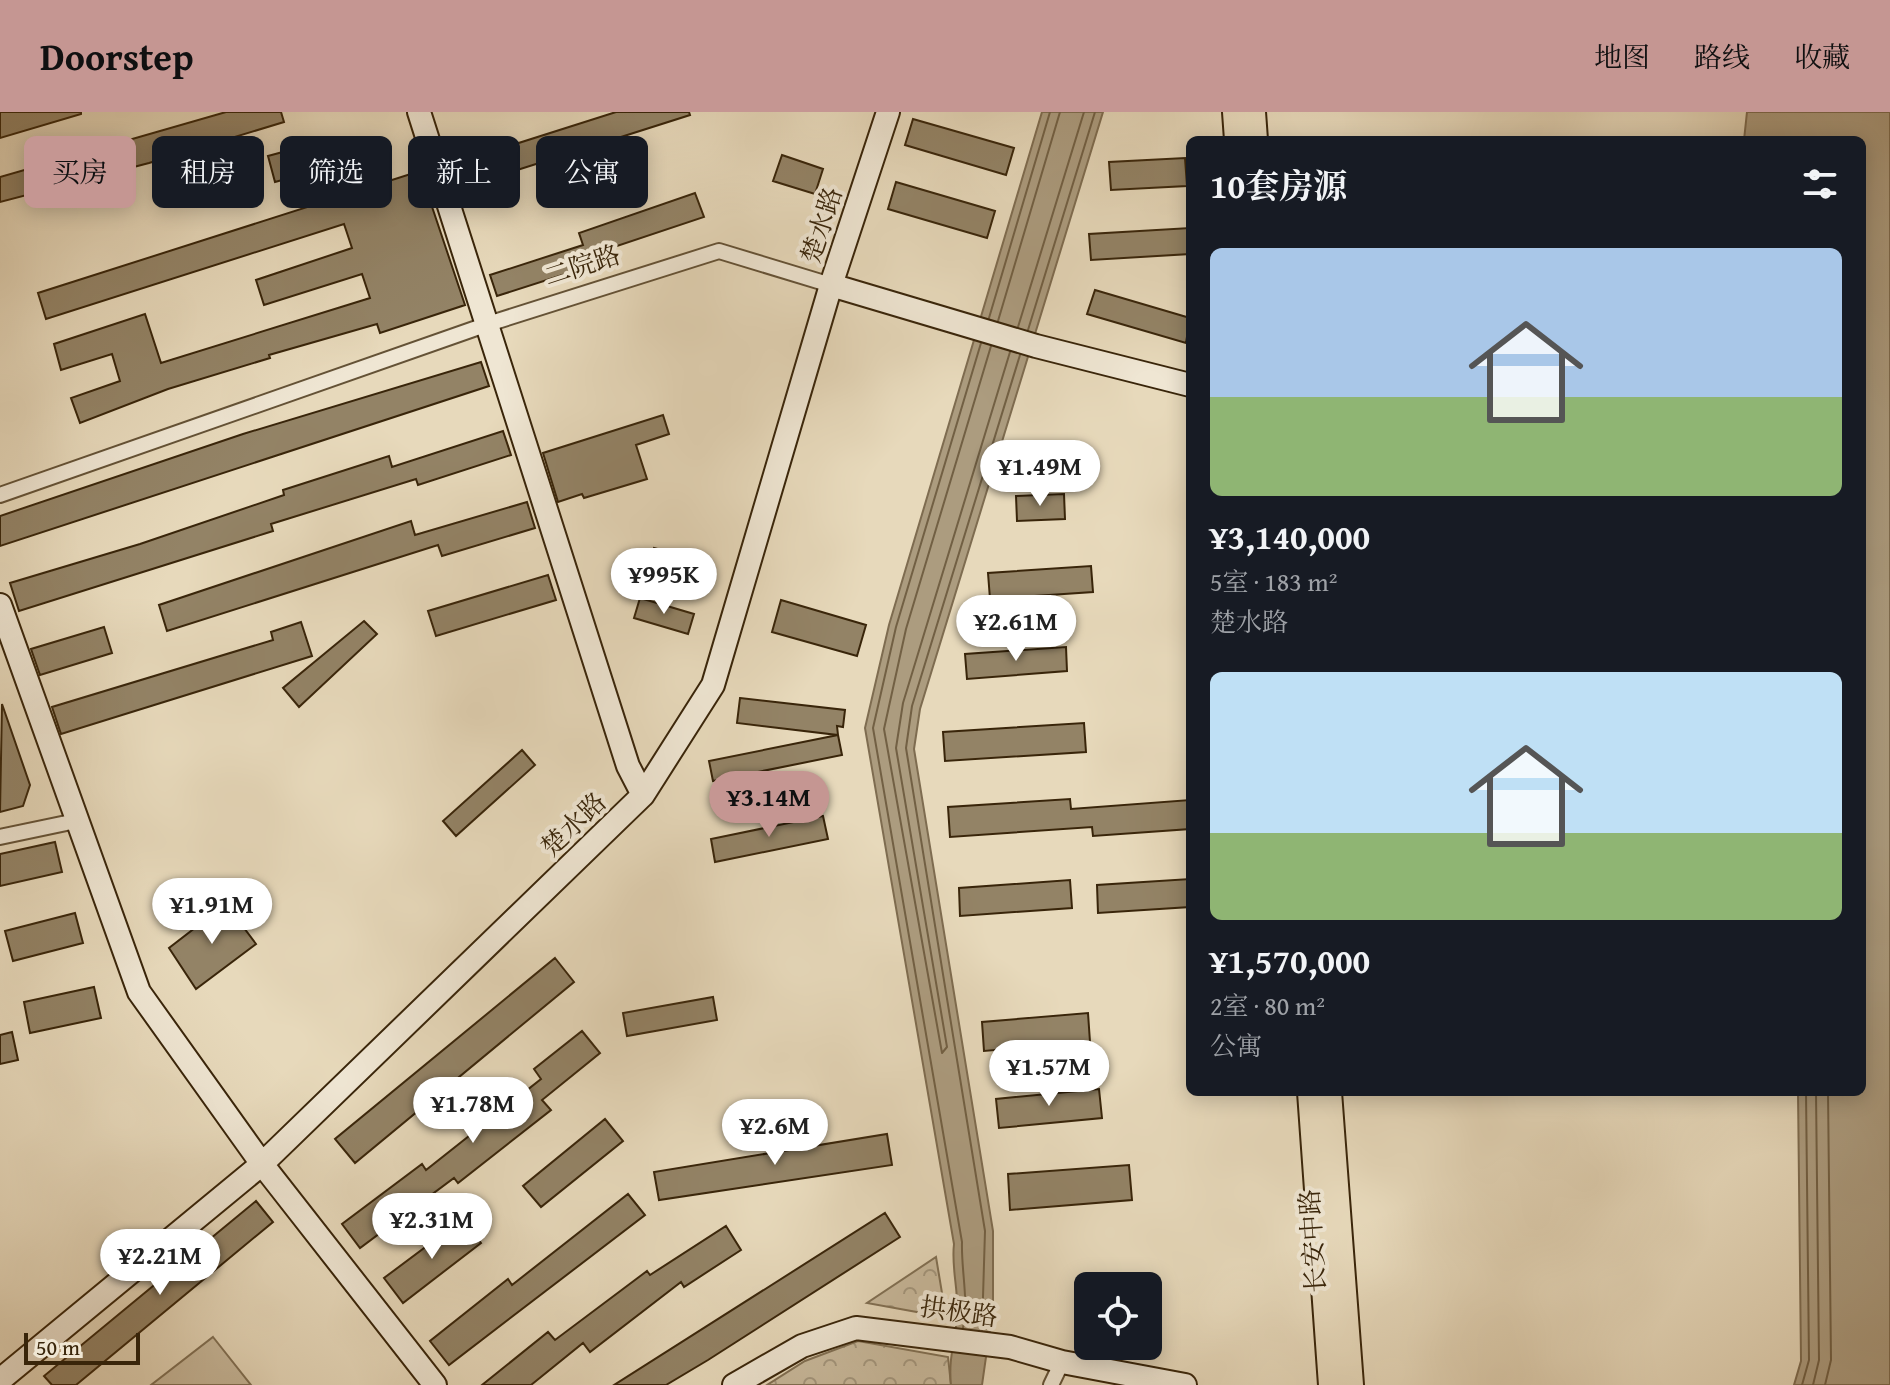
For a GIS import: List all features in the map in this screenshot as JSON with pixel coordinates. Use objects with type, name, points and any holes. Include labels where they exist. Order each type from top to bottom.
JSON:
[{"type":"main road","points":[[1235,112],[1237,136]]},
{"type":"main road","points":[[1253,112],[1255,136]]},
{"type":"main road","name":"长安中路","points":[[1310,1096],[1331,1385]]},
{"type":"main road","name":"长安中路","points":[[1329,1096],[1351,1385]]},
{"type":"street","points":[[419,112],[628,766],[643,795]]},
{"type":"street","name":"楚水路","points":[[0,1380],[262,1164],[643,795],[713,685],[831,285],[888,112]]},
{"type":"street","name":"二院路","points":[[0,495],[488,324],[719,251],[1036,346],[1186,384]]},
{"type":"street","points":[[0,605],[139,992],[262,1164],[435,1385]]},
{"type":"street","points":[[0,837],[76,821]]},
{"type":"street","name":"拱极路","points":[[734,1385],[802,1346],[856,1328],[1010,1347],[1062,1362],[1185,1385]]},
{"type":"street","points":[[1051,1385],[1062,1362]]},
{"type":"green space","points":[[936,1257],[943,1299],[939,1316],[867,1303]]},
{"type":"green space","points":[[213,1337],[251,1385],[151,1385]]},
{"type":"green space","points":[[858,1341],[948,1357],[951,1385],[767,1385],[805,1361]]},
{"type":"water","points":[[1042,112],[1103,112],[920,709],[914,749],[993,1231],[993,1308],[982,1385],[951,1385],[957,1306],[954,1244],[865,728],[889,625]]},
{"type":"water","points":[[1747,112],[1890,112],[1890,1385],[1794,1385],[1801,1361],[1798,1096],[1866,1096],[1866,136],[1744,136]]},
{"type":"building","points":[[0,112],[81,112],[81,114],[0,138]]},
{"type":"building","points":[[226,112],[281,112],[284,122],[238,136],[152,136],[152,162],[136,166],[136,138]]},
{"type":"building","points":[[616,112],[689,112],[690,115],[624,136],[541,136]]},
{"type":"building","points":[[913,119],[1014,148],[1006,175],[905,145]]},
{"type":"building","points":[[536,137],[536,164],[520,169],[520,143]]},
{"type":"building","points":[[280,153],[280,181],[275,182],[268,156]]},
{"type":"building","points":[[782,155],[823,169],[815,194],[773,181]]},
{"type":"building","points":[[1185,158],[1186,186],[1111,190],[1109,162]]},
{"type":"building","points":[[24,170],[24,196],[0,202],[0,177]]},
{"type":"building","points":[[408,175],[408,208],[432,208],[465,305],[380,333],[377,324],[269,355],[270,358],[168,389],[80,423],[71,398],[120,381],[112,354],[61,370],[54,344],[145,314],[161,363],[370,298],[362,274],[264,305],[256,280],[352,248],[344,224],[46,319],[38,293],[304,208],[392,208],[392,180]]},
{"type":"building","points":[[896,182],[995,211],[987,238],[888,209]]},
{"type":"building","points":[[695,193],[704,217],[575,260],[578,270],[497,296],[490,275],[583,245],[579,233]]},
{"type":"building","points":[[1186,228],[1186,254],[1091,260],[1089,234]]},
{"type":"building","points":[[1095,290],[1186,317],[1186,343],[1087,314]]},
{"type":"building","points":[[481,362],[489,386],[0,546],[0,516],[243,434]]},
{"type":"building","points":[[663,415],[669,434],[636,445],[647,479],[584,498],[582,494],[558,502],[543,453]]},
{"type":"building","points":[[503,431],[511,455],[418,485],[416,479],[271,524],[273,531],[19,611],[10,583],[140,544],[284,495],[283,490],[389,456],[392,467]]},
{"type":"building","points":[[1064,494],[1065,519],[1017,521],[1016,496]]},
{"type":"building","points":[[527,502],[535,528],[442,556],[438,545],[167,631],[159,605],[411,521],[415,535]]},
{"type":"building","points":[[654,548],[705,562],[698,586],[647,572]]},
{"type":"building","points":[[1091,566],[1093,592],[990,599],[988,573]]},
{"type":"building","points":[[548,575],[556,600],[436,636],[428,611]]},
{"type":"building","points":[[640,598],[694,614],[688,634],[634,618]]},
{"type":"building","points":[[781,600],[866,625],[857,656],[772,632]]},
{"type":"building","points":[[364,621],[377,634],[299,707],[283,688]]},
{"type":"building","points":[[301,622],[312,656],[61,734],[52,707],[273,640],[271,632]]},
{"type":"building","points":[[104,627],[112,653],[40,675],[31,649]]},
{"type":"building","points":[[1066,647],[1067,671],[967,679],[965,654]]},
{"type":"building","points":[[740,698],[845,710],[843,727],[837,726],[838,735],[737,723]]},
{"type":"building","points":[[2,704],[30,785],[23,806],[0,812]]},
{"type":"building","points":[[1084,723],[1086,752],[945,761],[943,732]]},
{"type":"building","points":[[838,735],[842,755],[713,781],[709,761]]},
{"type":"building","points":[[522,750],[535,765],[456,836],[443,821]]},
{"type":"building","points":[[1070,799],[1071,809],[1186,800],[1186,829],[1093,836],[1092,827],[950,837],[948,807]]},
{"type":"building","points":[[823,816],[828,839],[715,862],[711,839]]},
{"type":"building","points":[[55,842],[62,872],[0,886],[0,854]]},
{"type":"building","points":[[1186,879],[1186,907],[1098,913],[1097,885]]},
{"type":"building","points":[[1070,880],[1072,908],[960,916],[959,888]]},
{"type":"building","points":[[226,904],[256,944],[196,989],[169,948]]},
{"type":"building","points":[[75,913],[83,943],[13,961],[5,931]]},
{"type":"building","points":[[555,958],[574,982],[355,1163],[335,1139]]},
{"type":"building","points":[[94,987],[101,1018],[30,1033],[24,1002]]},
{"type":"building","points":[[713,997],[717,1020],[627,1036],[623,1013]]},
{"type":"building","points":[[1088,1013],[1090,1042],[984,1051],[982,1022]]},
{"type":"building","points":[[582,1031],[600,1053],[542,1100],[551,1110],[458,1183],[454,1178],[360,1248],[342,1224],[422,1164],[426,1170],[541,1079],[534,1069]]},
{"type":"building","points":[[12,1032],[18,1060],[0,1064],[0,1035]]},
{"type":"building","points":[[1099,1089],[1102,1118],[999,1128],[996,1099]]},
{"type":"building","points":[[605,1119],[623,1141],[541,1207],[523,1186]]},
{"type":"building","points":[[887,1134],[892,1165],[659,1200],[654,1172]]},
{"type":"building","points":[[1129,1165],[1132,1200],[1010,1210],[1008,1174]]},
{"type":"building","points":[[628,1194],[645,1215],[449,1365],[430,1341],[508,1279],[512,1285]]},
{"type":"building","points":[[256,1201],[273,1222],[76,1385],[52,1385],[44,1376]]},
{"type":"building","points":[[885,1213],[900,1237],[708,1360],[666,1385],[614,1385]]},
{"type":"building","points":[[463,1219],[481,1243],[403,1303],[384,1278]]},
{"type":"building","points":[[726,1226],[741,1250],[684,1287],[681,1282],[590,1352],[583,1343],[531,1385],[482,1385],[548,1332],[555,1340],[647,1271],[650,1275]]}]
